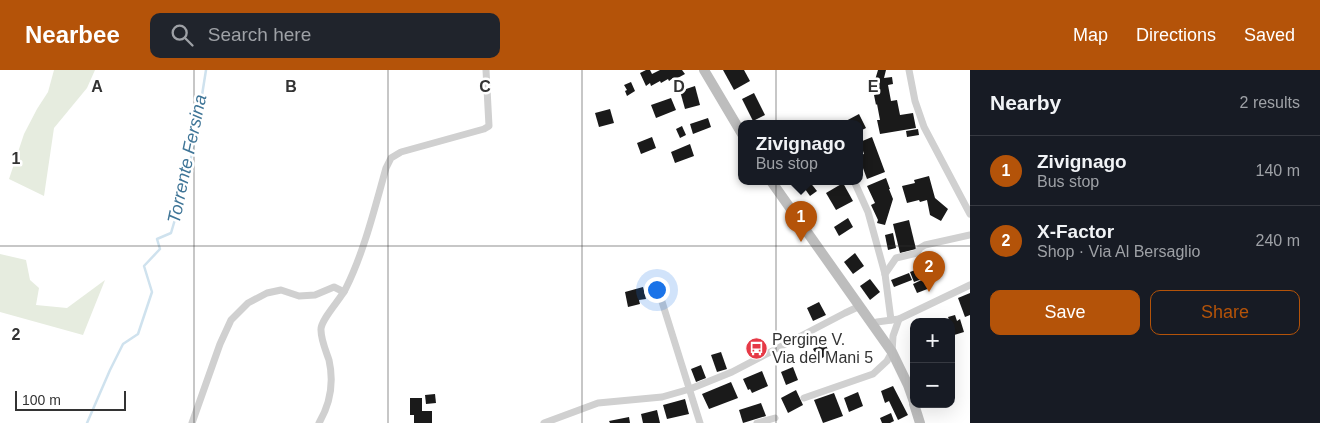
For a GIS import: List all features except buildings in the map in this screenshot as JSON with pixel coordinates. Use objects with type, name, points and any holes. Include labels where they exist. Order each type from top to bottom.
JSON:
[{"type":"main road","points":[[704,70],[738,127]]},
{"type":"main road","points":[[774,185],[892,352],[910,392]]},
{"type":"main road","points":[[916,408],[920,423]]},
{"type":"street","points":[[319,423],[326,412],[332,386],[330,364],[320,330],[322,323],[344,292],[356,269],[386,168],[391,158],[401,152],[489,126],[486,70]]},
{"type":"street","points":[[910,71],[915,102],[924,126],[970,214]]},
{"type":"street","points":[[856,185],[868,212],[885,274],[891,320]]},
{"type":"street","points":[[885,274],[896,258],[917,252],[924,245],[970,235]]},
{"type":"street","points":[[873,324],[899,319],[970,285]]},
{"type":"street","points":[[192,423],[224,336],[232,320],[248,303],[267,293],[281,290],[299,296],[315,295],[334,286],[344,292]]},
{"type":"street","points":[[658,289],[700,423]]},
{"type":"street","points":[[544,423],[598,403],[662,397],[690,389],[732,372],[860,306]]},
{"type":"street","points":[[804,398],[873,374],[884,364],[892,352],[893,336],[899,319]]},
{"type":"street","points":[[757,423],[775,418]]},
{"type":"shaded area","points":[[54,70],[95,70],[87,88],[54,128],[44,196],[9,179],[24,134],[48,92]]},
{"type":"shaded area","points":[[0,254],[26,260],[30,280],[39,288],[36,305],[67,308],[105,280],[83,335],[0,312]]},
{"type":"waterway","name":"Torrente Fersina","points":[[87,423],[123,344],[138,334],[152,292],[144,266],[160,249],[157,239],[171,233],[186,182],[206,70]]},
{"type":"place","name":"Zivignago","points":[[801,242]]},
{"type":"place","name":"X-Factor","points":[[929,292]]},
{"type":"place","name":"Pergine V. Via del Mani 5","points":[[756,348]]}]
